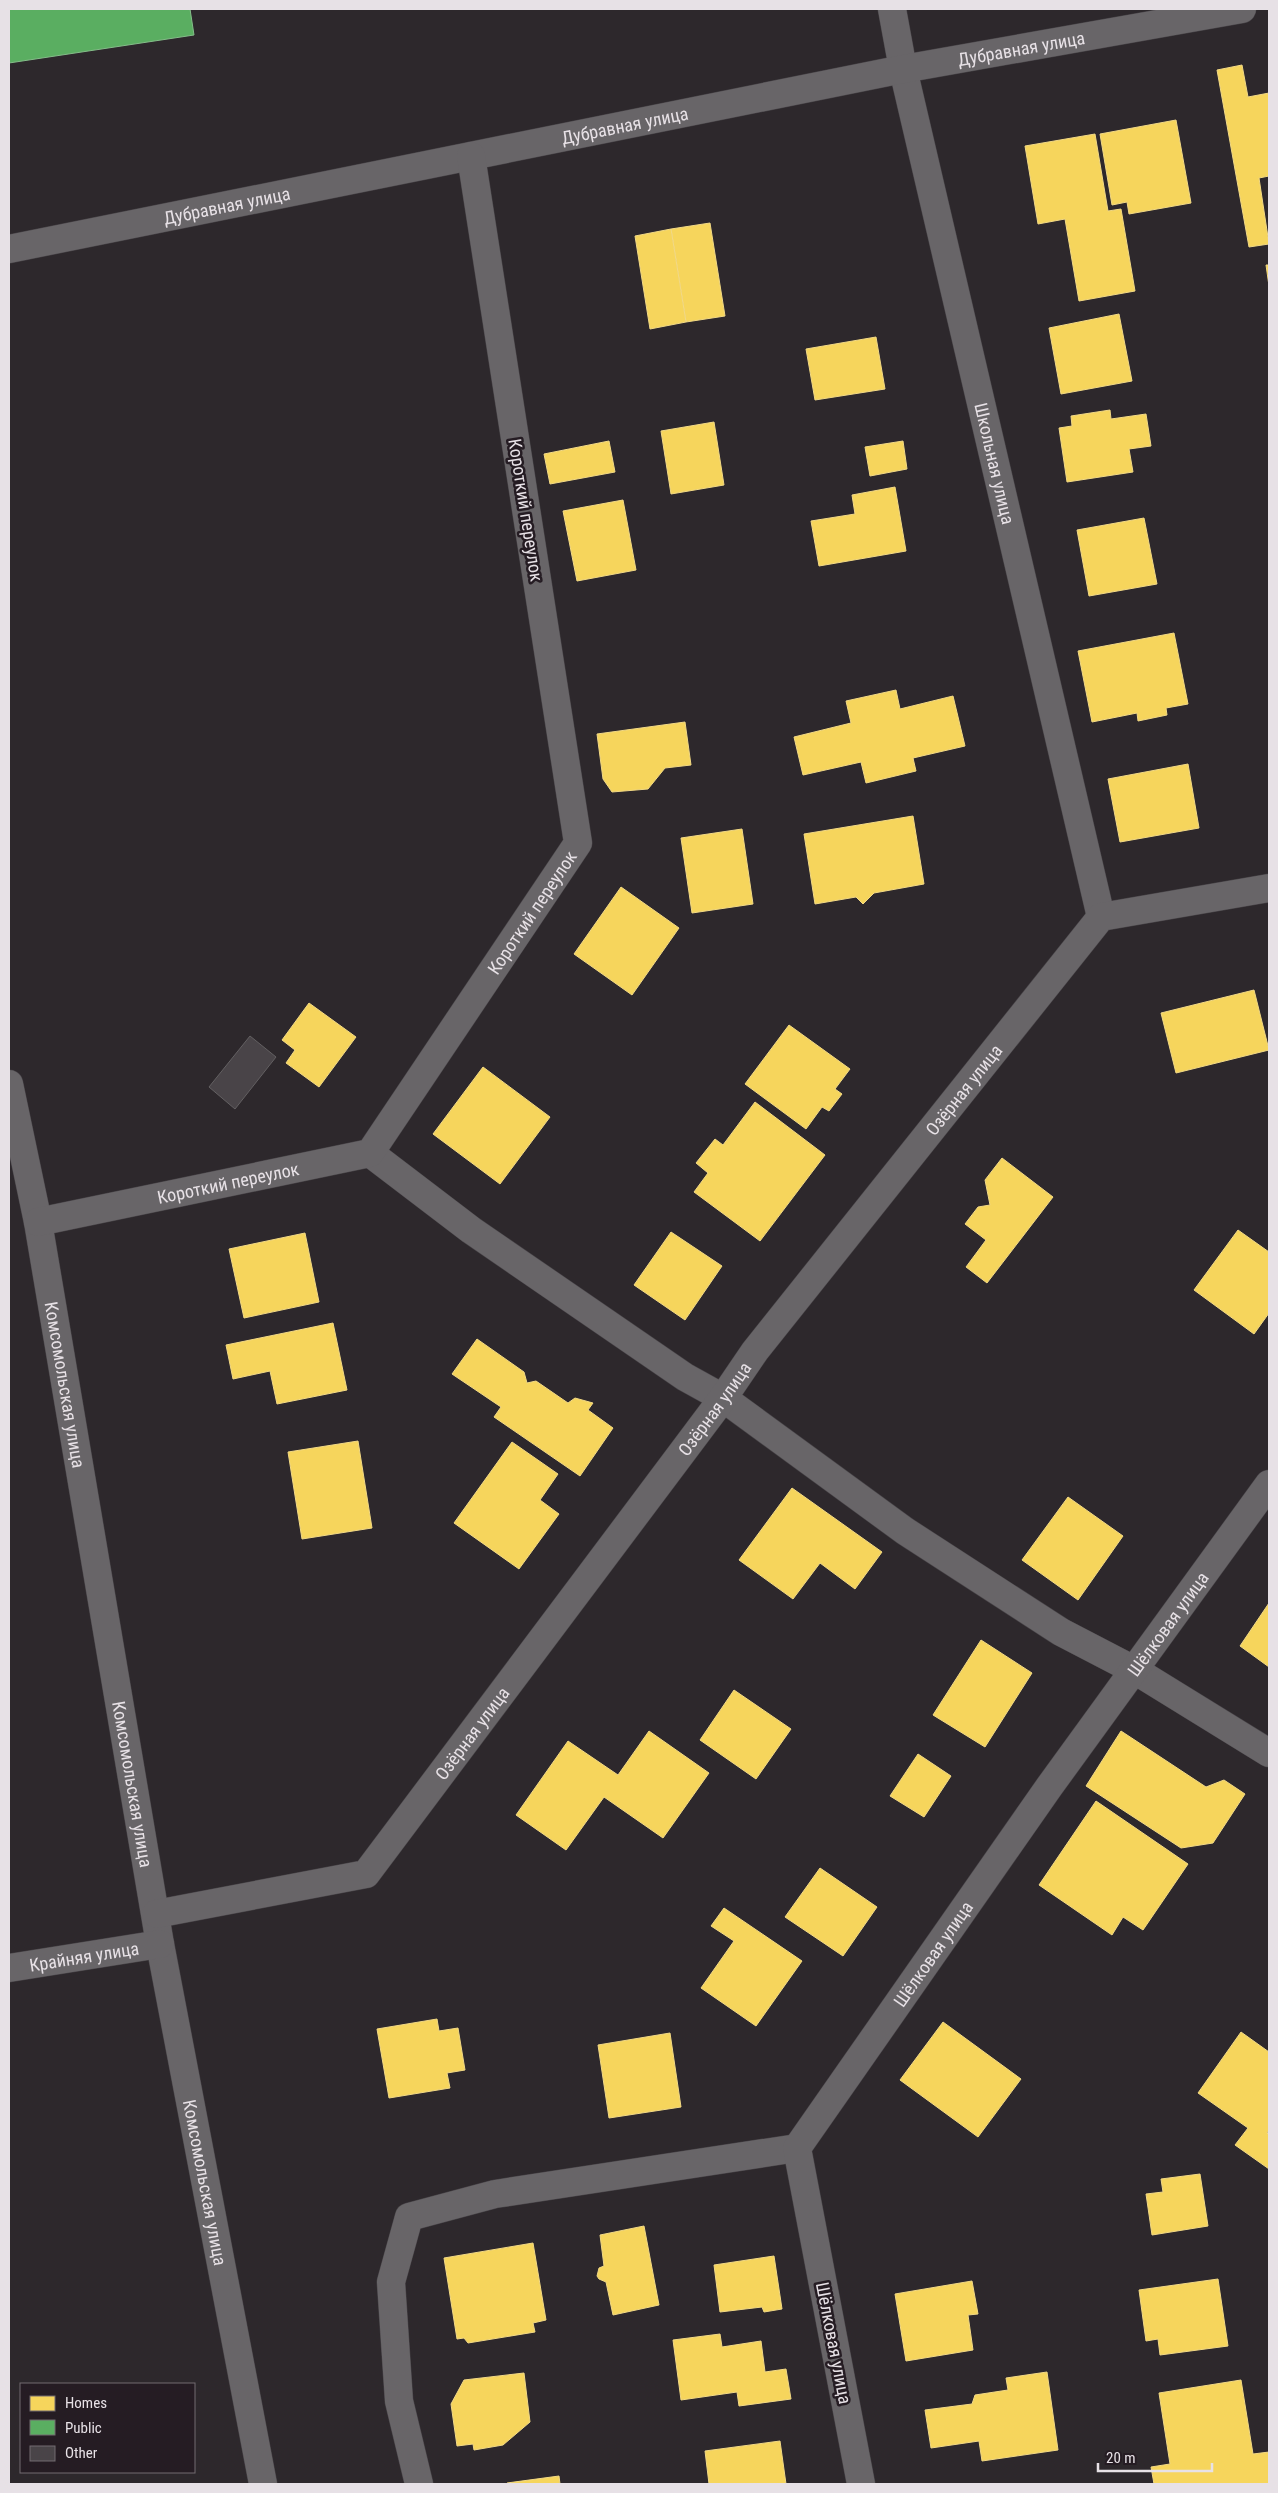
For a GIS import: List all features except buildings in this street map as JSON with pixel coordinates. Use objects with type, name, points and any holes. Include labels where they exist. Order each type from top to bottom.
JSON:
[{"type":"street","name":"Школьная улица","points":[[892,9],[902,69],[1101,917]]},
{"type":"street","name":"Дубравная улица","points":[[9,249],[902,69],[1242,9]]},
{"type":"street","name":"Короткий переулок","points":[[38,1222],[370,1153],[578,843],[470,156]]},
{"type":"street","points":[[1101,917],[1269,888]]},
{"type":"street","name":"Озёрная улица","points":[[156,1914],[366,1874],[723,1398],[755,1351],[1101,917]]},
{"type":"street","name":"Комсомольская улица","points":[[9,1084],[38,1222],[160,1944],[263,2484]]},
{"type":"street","points":[[370,1153],[470,1230],[684,1377],[723,1398],[905,1531],[1061,1632],[1136,1671],[1269,1753]]},
{"type":"street","name":"Шёлковая улица","points":[[861,2484],[797,2148],[1049,1787],[1136,1671],[1269,1484]]},
{"type":"street","name":"Крайняя улица","points":[[9,1968],[160,1944]]},
{"type":"street","points":[[419,2484],[399,2400],[391,2282],[409,2217],[495,2194],[797,2148]]}]
